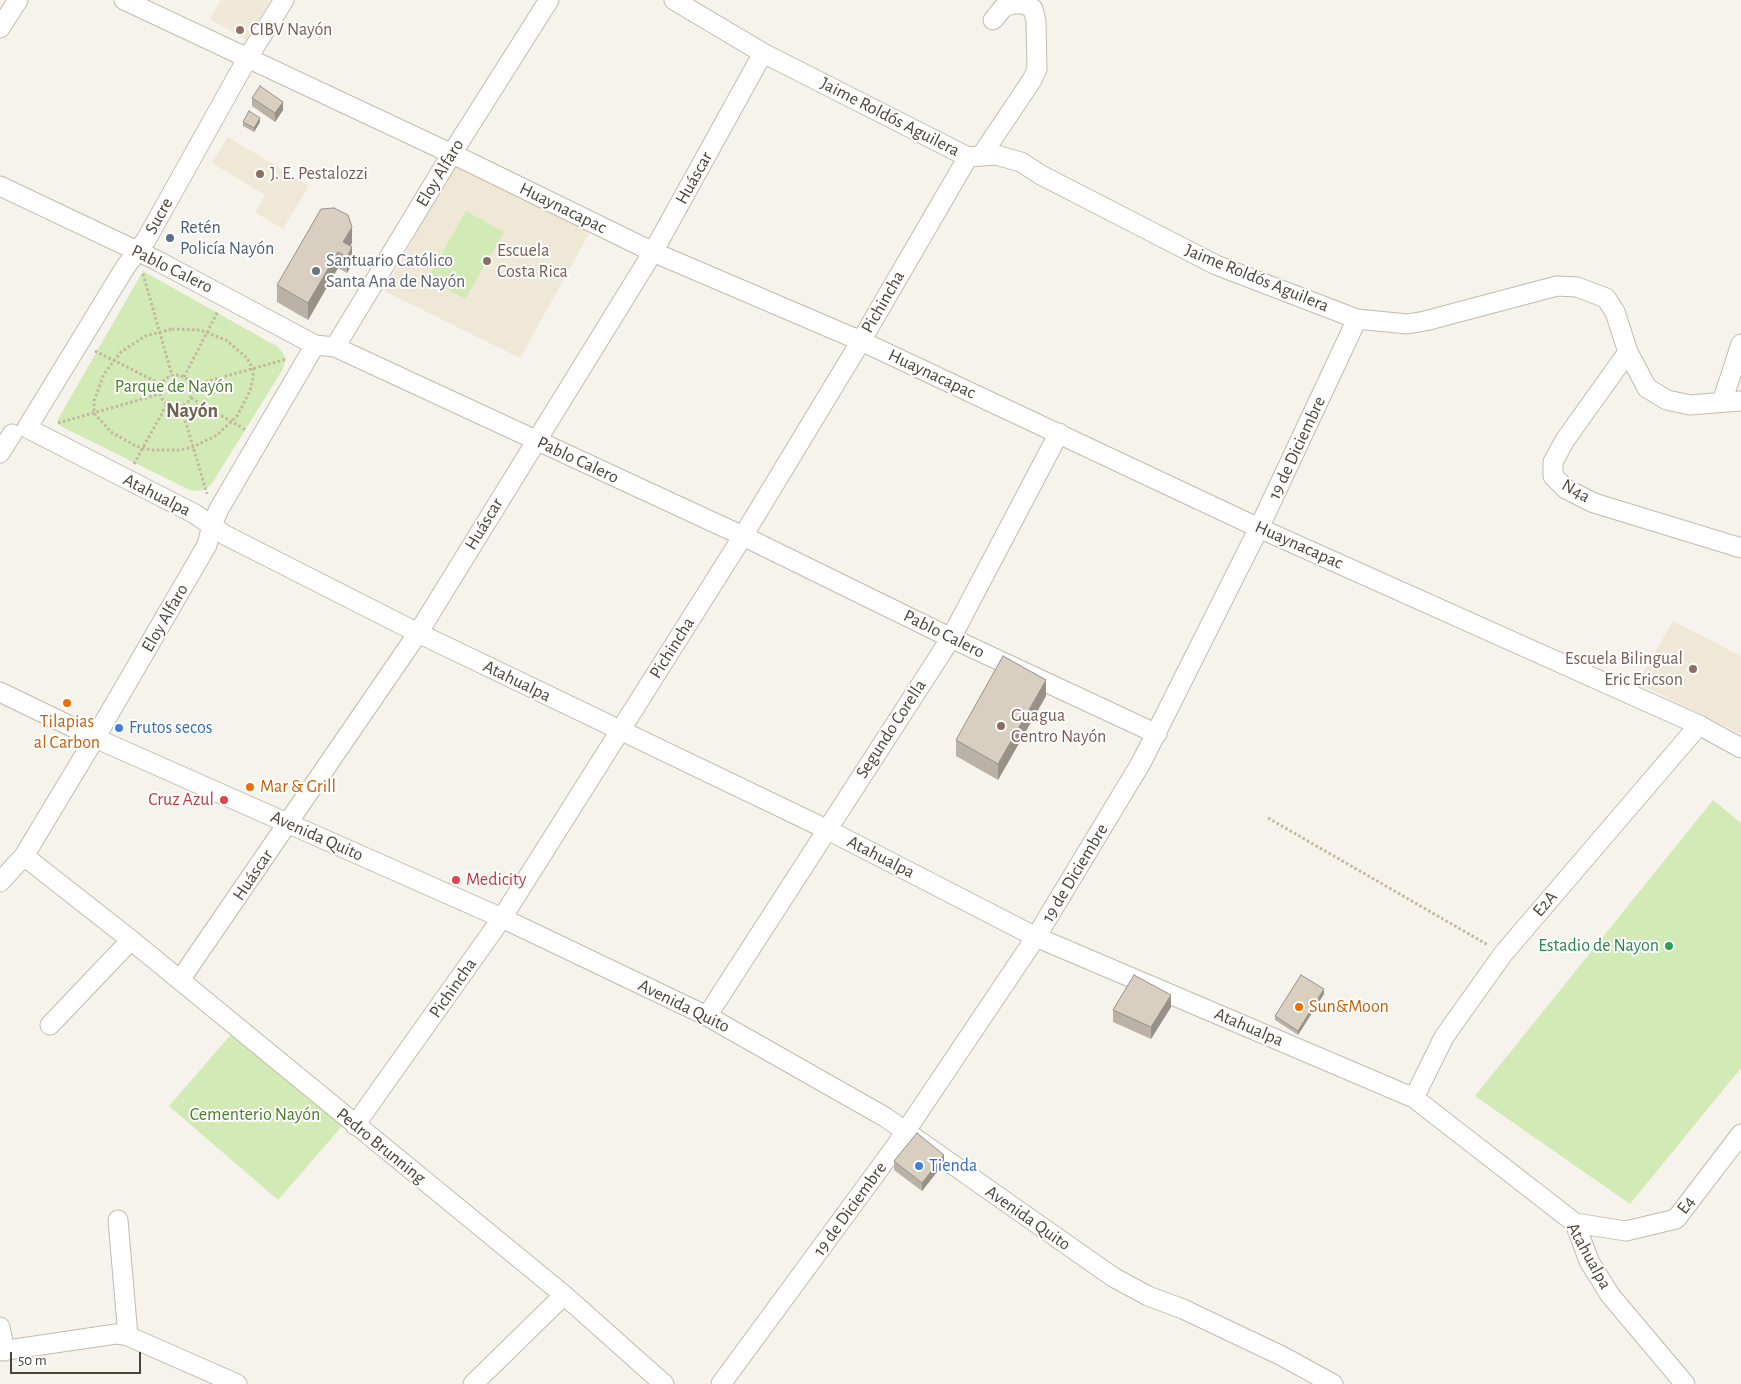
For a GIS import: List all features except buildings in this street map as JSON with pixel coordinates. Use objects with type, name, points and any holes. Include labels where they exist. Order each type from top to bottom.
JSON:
[{"type":"street","points":[[0,28],[18,0]]},
{"type":"street","name":"Huaynacapac","points":[[124,0],[653,252],[861,341],[1259,528],[1699,725],[1741,748]]},
{"type":"street","name":"Sucre","points":[[0,453],[18,430],[136,252],[146,240],[247,59],[284,0]]},
{"type":"street","name":"Eloy Alfaro","points":[[335,348],[451,155],[549,0]]},
{"type":"street","name":"Jaime Roldós Aguilera","points":[[674,0],[763,53],[975,157],[996,155],[1021,162],[1041,175],[1216,265],[1357,319],[1406,324],[1425,321],[1557,286],[1577,287],[1606,298],[1615,312],[1628,352],[1647,388],[1667,400],[1690,405],[1732,402]]},
{"type":"street","name":"Pichincha","points":[[355,1125],[502,918],[743,536],[975,157],[1032,80],[1037,69],[1036,21],[1033,9],[1024,4],[1012,4],[1003,8],[993,20]]},
{"type":"street","name":"Huáscar","points":[[180,980],[418,632],[653,252],[763,53]]},
{"type":"street","name":"Pablo Calero","points":[[0,186],[136,252],[165,264],[314,348],[335,348],[743,536],[951,638],[1157,734]]},
{"type":"street","name":"19 de Diciembre","points":[[721,1384],[905,1131],[1036,936],[1157,734],[1259,528],[1357,319]]},
{"type":"street","points":[[1732,402],[1741,344]]},
{"type":"street","name":"Eloy Alfaro","points":[[0,882],[24,856],[94,738],[207,545],[212,525],[314,348]]},
{"type":"street","name":"N4a","points":[[1628,352],[1565,440],[1553,462],[1553,476],[1566,490],[1594,503],[1741,548]]},
{"type":"street","name":"Atahualpa","points":[[18,430],[212,525],[225,535],[418,632],[826,829],[1036,936],[1414,1098],[1576,1223],[1588,1260],[1610,1295],[1685,1384]]},
{"type":"street","name":"Segundo Corella","points":[[707,1016],[951,638],[1059,433]]},
{"type":"street","name":"Avenida Quito","points":[[0,692],[94,738],[502,918],[707,1016],[856,1099],[905,1131],[1113,1277],[1148,1296],[1182,1309],[1282,1356],[1333,1384]]},
{"type":"street","name":"E2A","points":[[1414,1098],[1444,1037],[1503,954],[1699,725]]},
{"type":"street","name":"Pedro Brunning","points":[[24,856],[131,940],[564,1295],[664,1384]]},
{"type":"street","points":[[50,1025],[131,940]]},
{"type":"street","name":"E4","points":[[1576,1223],[1626,1231],[1676,1219],[1741,1134]]},
{"type":"street","points":[[118,1220],[128,1336]]},
{"type":"street","points":[[473,1384],[564,1295]]},
{"type":"street","points":[[0,1327],[2,1351],[116,1334],[128,1336],[237,1384]]},
{"type":"path","points":[[136,252],[172,375]]},
{"type":"path","points":[[184,378],[221,306]]},
{"type":"path","points":[[186,329],[207,333],[226,340],[247,358],[253,368],[250,391],[232,421],[218,435],[193,447],[164,451],[142,447],[111,432],[94,413],[98,387],[113,360],[133,343],[159,331],[186,329]]},
{"type":"path","points":[[90,348],[161,384]]},
{"type":"path","points":[[191,386],[314,348]]},
{"type":"path","points":[[172,375],[184,378],[191,386],[191,398]]},
{"type":"path","points":[[172,375],[161,384],[160,394],[167,404],[176,407],[181,406],[191,398]]},
{"type":"path","points":[[18,430],[94,413],[160,394]]},
{"type":"path","points":[[191,398],[252,434]]},
{"type":"path","points":[[131,470],[167,404]]},
{"type":"path","points":[[181,406],[208,498]]},
{"type":"path","points":[[201,500],[213,495]]},
{"type":"path","points":[[1268,818],[1503,954]]},
{"type":"shaded area","name":"CIBV Nayón","points":[[221,0],[270,1],[246,40],[210,19]]},
{"type":"shaded area","name":"J. E. Pestalozzi","points":[[228,137],[309,186],[283,229],[255,212],[265,195],[212,163]]},
{"type":"shaded area","name":"Escuela Costa Rica","points":[[454,165],[590,232],[520,358],[384,291]]},
{"type":"shaded area","name":"Escuela Bilingual Eric Ericson","points":[[1673,621],[1741,656],[1741,734],[1637,683]]},
{"type":"green space","points":[[466,211],[504,232],[465,299],[428,278]]},
{"type":"green space","name":"Parque de Nayón","points":[[143,271],[278,347],[286,358],[283,369],[211,485],[204,490],[192,491],[62,427],[58,423],[58,419]]},
{"type":"green space","name":"Estadio de Nayon","points":[[1713,800],[1741,823],[1741,1068],[1630,1204],[1475,1096]]},
{"type":"green space","name":"Cementerio Nayón","points":[[234,1031],[343,1125],[278,1200],[169,1106]]},
{"type":"place","name":"CIBV Nayón","points":[[240,30]]},
{"type":"place","name":"J. E. Pestalozzi","points":[[260,174]]},
{"type":"place","name":"Retén Policía Nayón","points":[[170,238]]},
{"type":"place","name":"Escuela Costa Rica","points":[[487,261]]},
{"type":"place","name":"Santuario Católico Santa Ana de Nayón","points":[[316,271]]},
{"type":"place","name":"Escuela Bilingual Eric Ericson","points":[[1693,669]]},
{"type":"place","name":"Tilapias al Carbon","points":[[67,703]]},
{"type":"place","name":"Guagua Centro Nayón","points":[[1001,726]]},
{"type":"place","name":"Frutos secos","points":[[119,728]]},
{"type":"place","name":"Mar & Grill","points":[[250,787]]},
{"type":"place","name":"Cruz Azul","points":[[224,800]]},
{"type":"place","name":"Medicity","points":[[456,880]]},
{"type":"place","name":"Estadio de Nayon","points":[[1669,946]]},
{"type":"place","name":"Sun&Moon","points":[[1299,1007]]},
{"type":"place","name":"Tienda","points":[[919,1166]]},
{"type":"district","name":"Nayón","points":[[192,411]]}]
